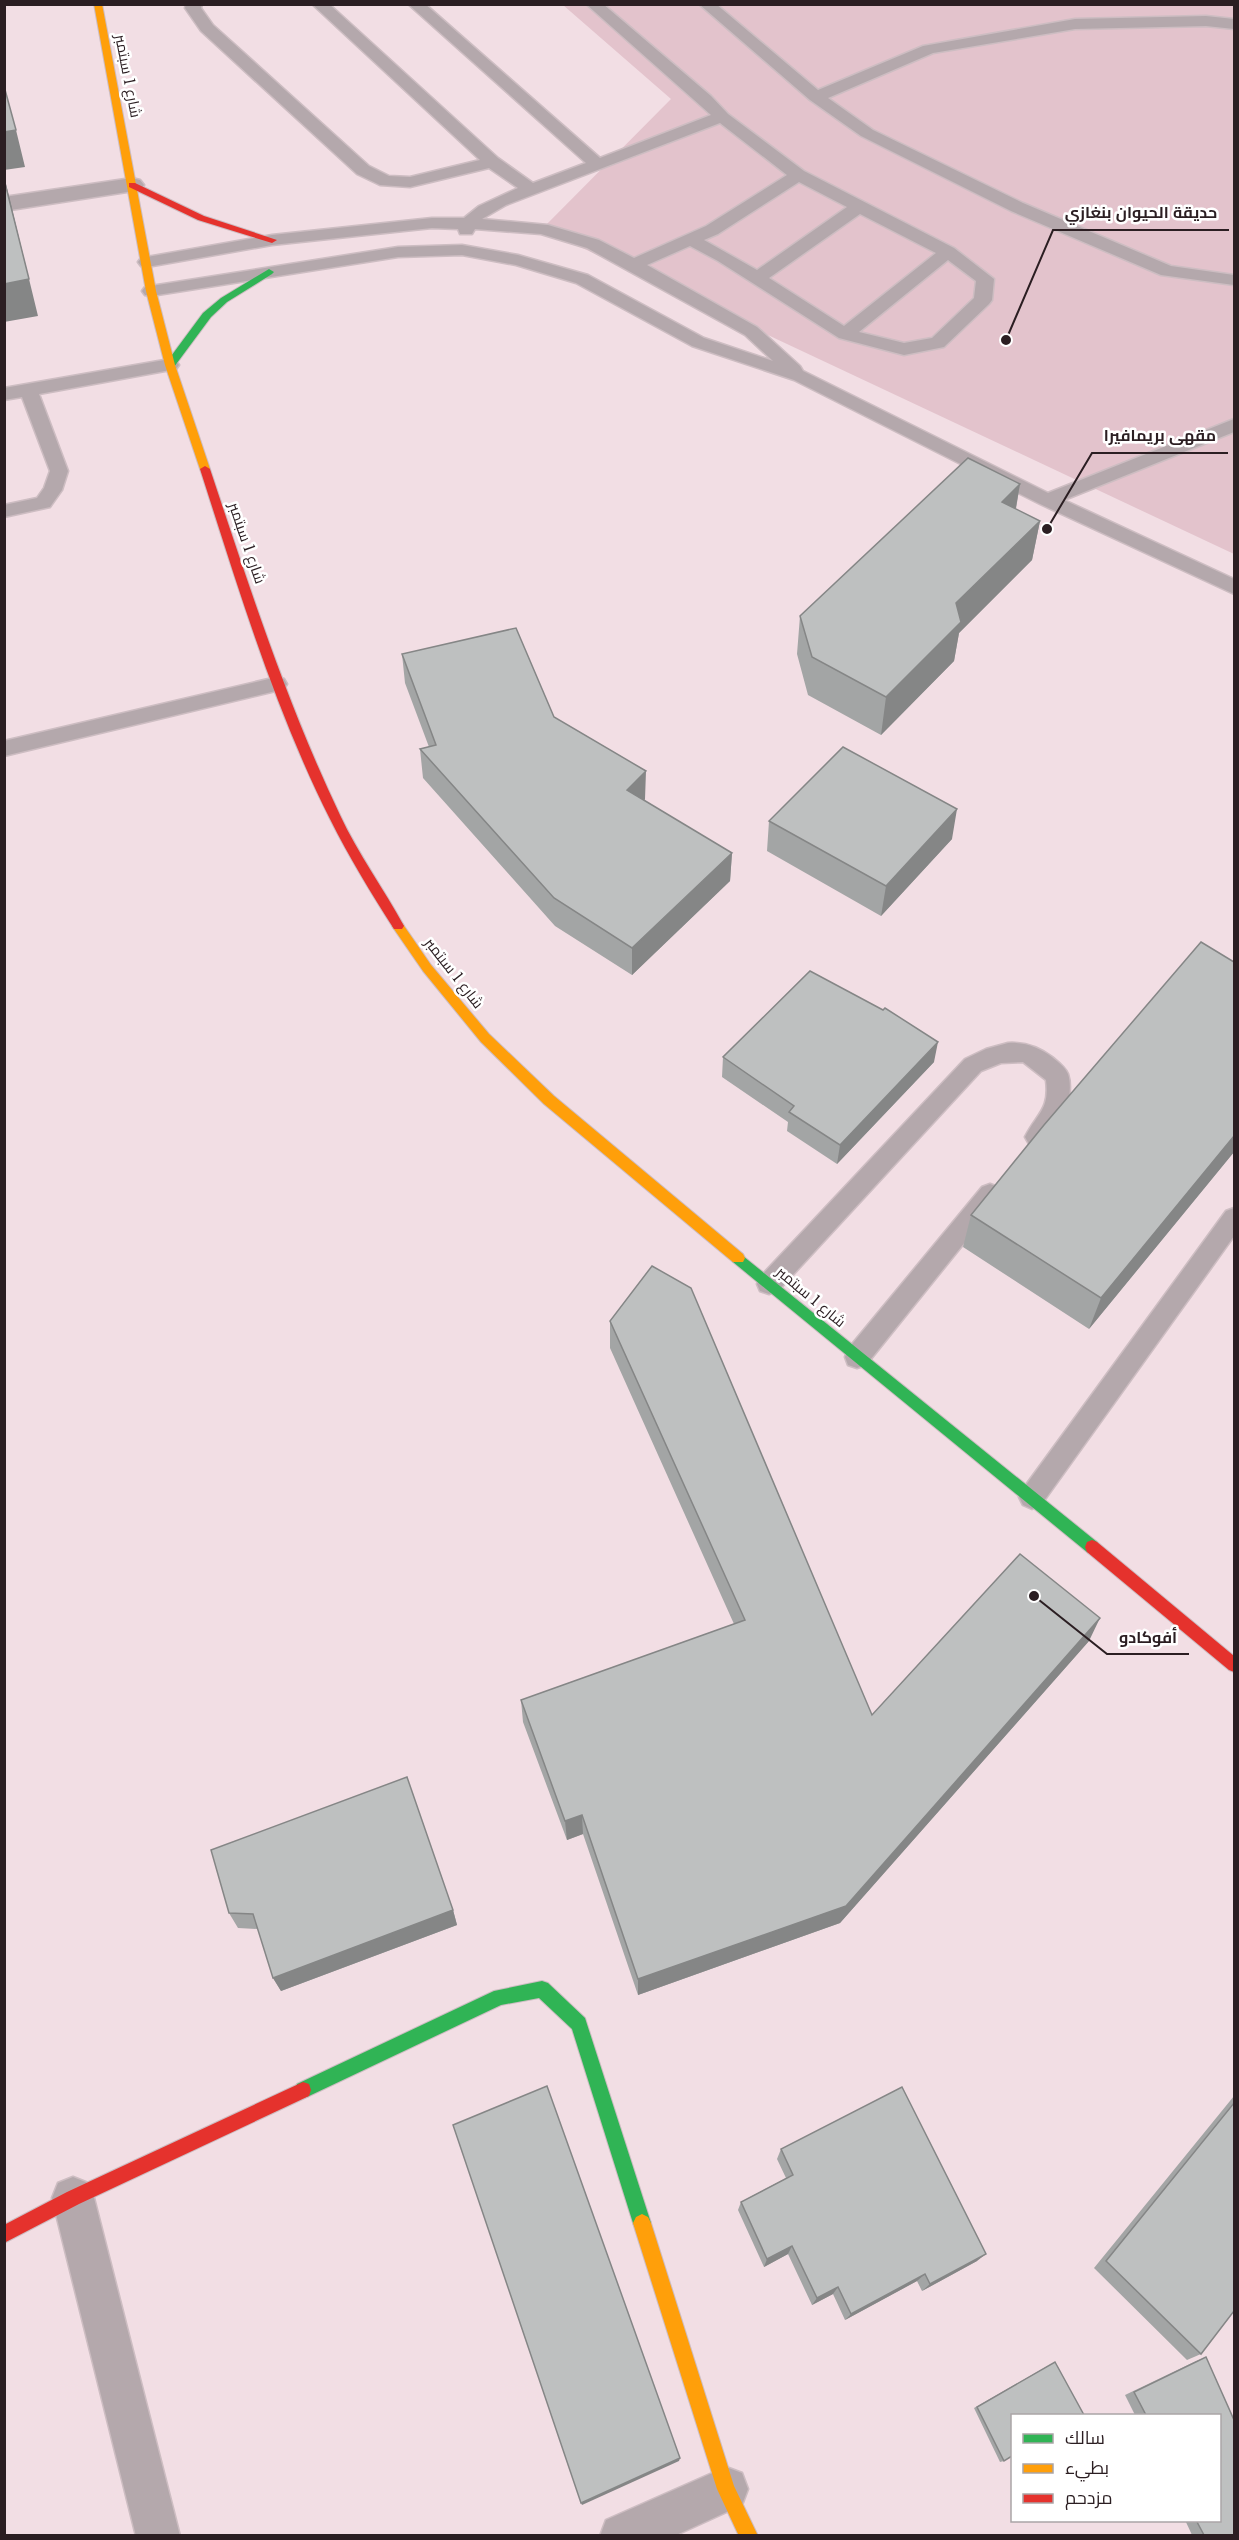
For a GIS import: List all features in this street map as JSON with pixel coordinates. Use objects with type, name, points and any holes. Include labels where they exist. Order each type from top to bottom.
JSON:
[{"type":"street","name":"شارع 1 سبتمبر","points":[[98,4],[151,291],[170,365],[277,684],[341,830],[386,908],[427,969],[485,1038],[549,1100],[857,1357],[1032,1497],[1234,1665]]},
{"type":"street","points":[[4,204],[132,185],[201,218],[272,240]]},
{"type":"street","points":[[170,365],[207,315],[224,300],[269,272]]},
{"type":"street","points":[[4,2235],[73,2198],[500,1997],[542,1989],[579,2024],[726,2489],[749,2535]]},
{"type":"street","points":[[73,2198],[158,2535]]},
{"type":"street","points":[[622,2535],[726,2489]]},
{"type":"lane","points":[[194,4],[193,8],[207,28],[363,170],[386,181],[410,182],[492,162]]},
{"type":"lane","points":[[319,4],[492,162],[529,188]]},
{"type":"lane","points":[[416,4],[596,164]]},
{"type":"lane","points":[[593,4],[705,99],[722,117],[798,175],[948,252],[985,279],[984,290],[982,300],[938,343],[904,349],[845,334],[758,278],[692,240]]},
{"type":"lane","points":[[706,4],[816,97],[867,133],[1028,211],[1167,271],[1234,280]]},
{"type":"lane","points":[[816,97],[929,49],[940,47],[1074,24],[1206,21],[1234,24]]},
{"type":"lane","points":[[462,250],[468,224],[479,213],[500,201],[529,188],[722,117]]},
{"type":"lane","points":[[633,265],[712,230],[798,175]]},
{"type":"lane","points":[[758,278],[860,206]]},
{"type":"lane","points":[[147,262],[272,240],[432,223],[542,229],[593,244],[751,331],[800,376]]},
{"type":"lane","points":[[151,291],[398,252],[462,250],[518,260],[582,279],[698,342],[800,376],[1047,500],[1234,587]]},
{"type":"lane","points":[[845,334],[948,252]]},
{"type":"lane","points":[[4,394],[170,365]]},
{"type":"lane","points":[[4,511],[43,503],[53,490],[58,471],[29,390]]},
{"type":"lane","points":[[1047,500],[1234,425]]},
{"type":"lane","points":[[4,749],[277,684]]},
{"type":"lane","points":[[769,1284],[973,1065],[994,1054],[1032,1055],[1057,1076],[1060,1096],[1056,1114],[1026,1150]]},
{"type":"lane","points":[[857,1357],[1004,1178]]},
{"type":"lane","points":[[1032,1497],[1234,1218]]},
{"type":"shaded area","points":[[563,5],[1234,5],[1234,554],[542,229],[671,99]]},
{"type":"building","points":[[4,86],[16,130],[4,132]]},
{"type":"building","points":[[4,179],[29,279],[4,284]]},
{"type":"building","points":[[968,458],[1020,484],[1002,502],[1040,521],[956,603],[961,622],[886,697],[812,657],[800,616]]},
{"type":"building","points":[[516,628],[554,717],[646,771],[627,790],[732,853],[632,948],[554,898],[420,749],[436,745],[402,654]]},
{"type":"building","points":[[843,747],[957,809],[886,886],[769,821]]},
{"type":"building","points":[[1201,942],[1234,962],[1234,1136],[1101,1298],[971,1215],[1044,1125]]},
{"type":"building","points":[[810,971],[883,1010],[885,1008],[938,1042],[840,1145],[789,1112],[794,1106],[723,1057]]},
{"type":"building","points":[[652,1266],[691,1288],[872,1715],[1020,1554],[1100,1618],[846,1906],[638,1979],[582,1815],[565,1821],[521,1700],[745,1620],[610,1321]]},
{"type":"building","points":[[407,1777],[453,1910],[273,1978],[253,1914],[229,1913],[211,1850]]},
{"type":"building","points":[[547,2086],[680,2458],[581,2503],[453,2125]]},
{"type":"building","points":[[902,2087],[986,2254],[930,2284],[925,2274],[851,2314],[838,2287],[817,2298],[792,2246],[767,2259],[741,2202],[793,2175],[781,2149]]},
{"type":"building","points":[[1234,2103],[1234,2311],[1201,2354],[1106,2261]]},
{"type":"building","points":[[1206,2357],[1234,2420],[1234,2535],[1204,2535],[1197,2522],[1221,2522],[1221,2414],[1145,2414],[1134,2392]]},
{"type":"building","points":[[1055,2362],[1083,2414],[1011,2414],[1011,2457],[1004,2461],[977,2407]]},
{"type":"traffic: fast","points":[[170,365],[207,315],[224,300],[269,272]]},
{"type":"traffic: fast","points":[[738,1258],[1092,1547]]},
{"type":"traffic: fast","points":[[303,2090],[500,1997],[542,1989],[579,2024],[642,2223]]},
{"type":"traffic: slow","points":[[98,4],[151,291],[170,365],[205,469]]},
{"type":"traffic: slow","points":[[398,926],[427,968],[485,1038],[549,1100],[738,1258]]},
{"type":"traffic: slow","points":[[642,2223],[726,2489],[749,2536]]},
{"type":"traffic: jam","points":[[132,185],[201,218],[272,240]]},
{"type":"traffic: jam","points":[[205,469],[264,646],[309,762],[365,873],[398,926]]},
{"type":"traffic: jam","points":[[1092,1547],[1234,1665]]},
{"type":"traffic: jam","points":[[4,2235],[73,2198],[303,2090]]},
{"type":"place","name":"حديقة الحيوان بنغازي","points":[[1006,340]]},
{"type":"place","name":"مقهى بريمافيرا","points":[[1047,529]]},
{"type":"place","name":"أفوكادو","points":[[1034,1596]]}]
